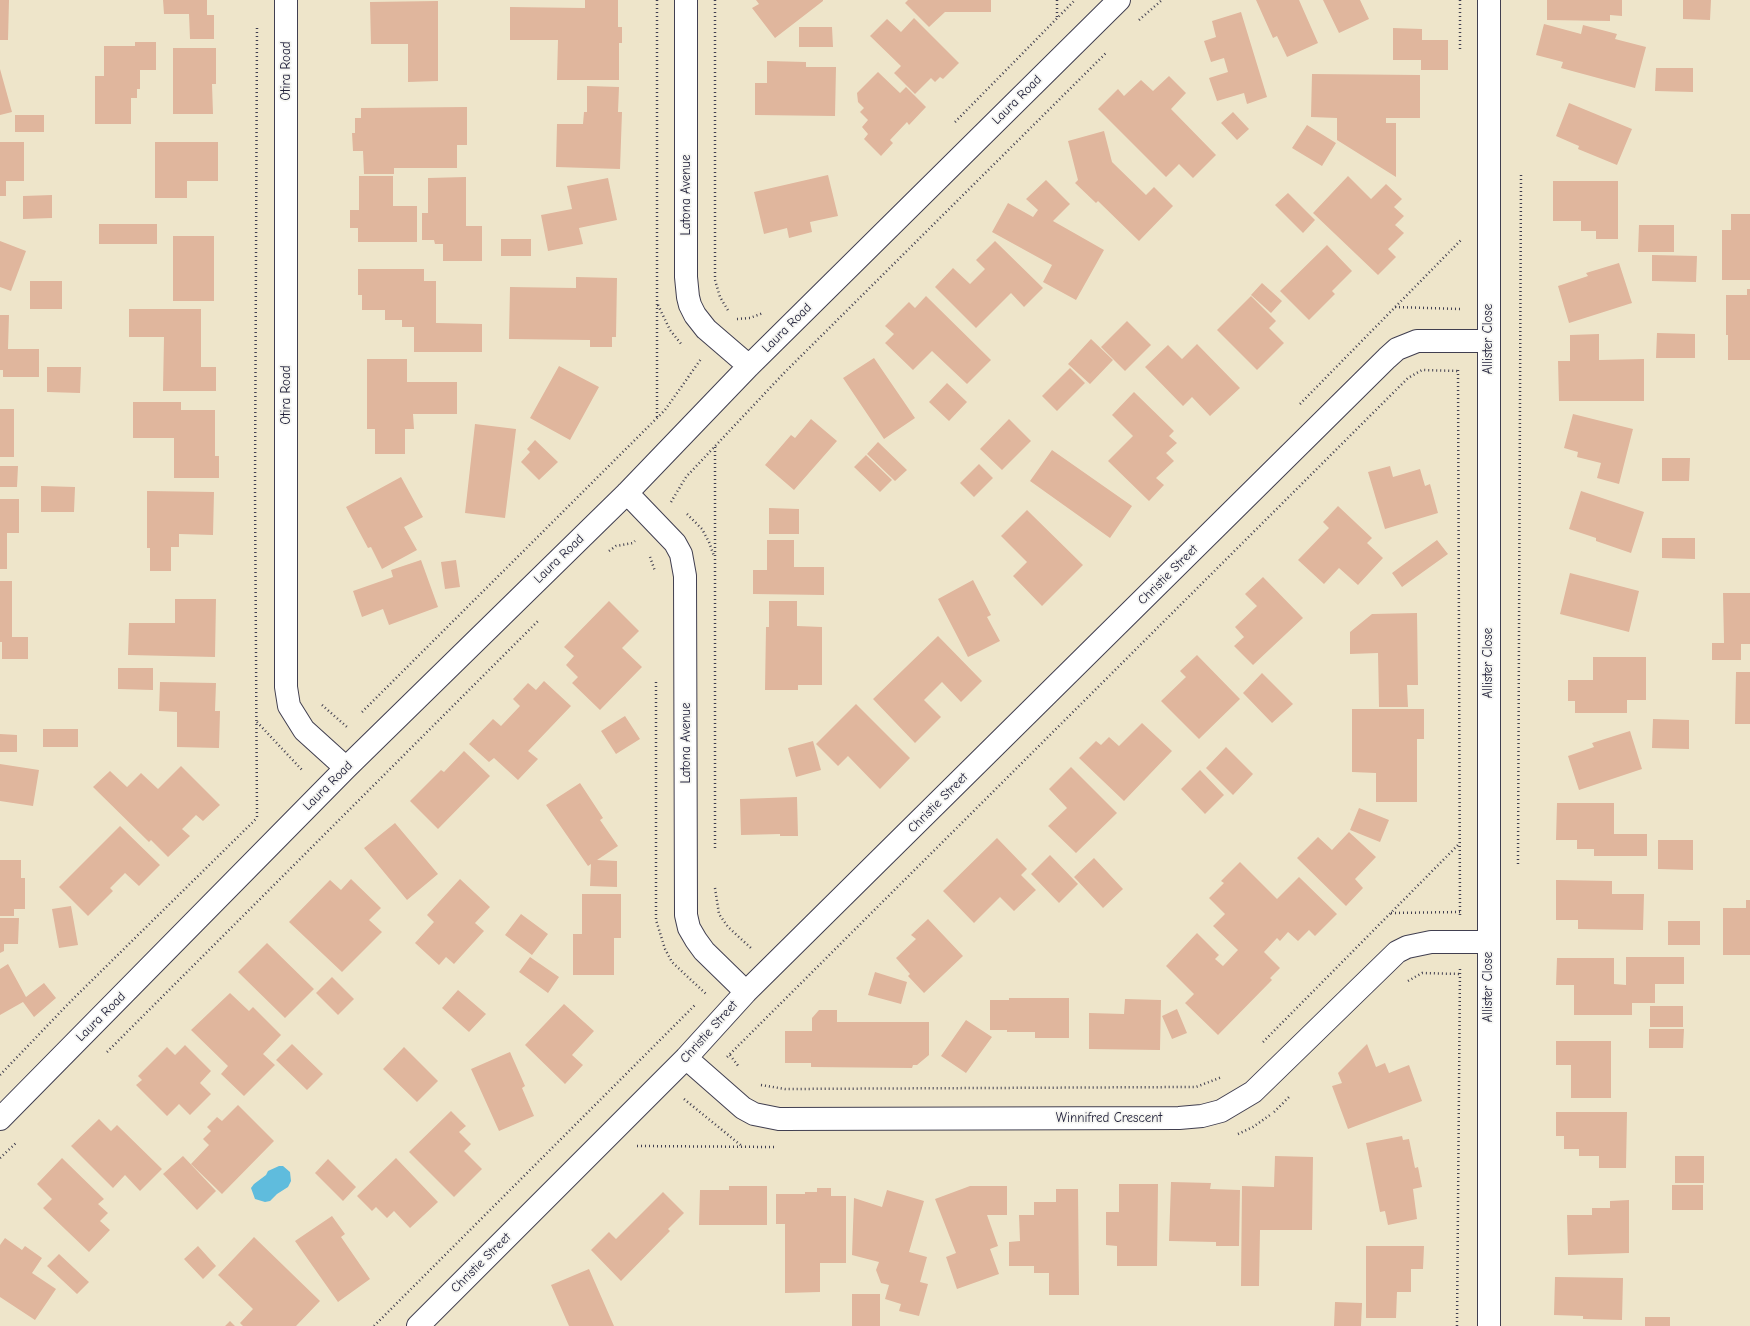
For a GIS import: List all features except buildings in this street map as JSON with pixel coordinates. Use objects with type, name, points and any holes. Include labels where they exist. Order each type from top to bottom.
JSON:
[{"type":"street","name":"Otira Road","points":[[286,0],[286,687],[289,706],[304,730],[346,768]]},
{"type":"street","name":"Latona Avenue","points":[[686,0],[686,278],[688,297],[692,310],[706,329],[748,366]]},
{"type":"street","name":"Laura Road","points":[[0,1119],[346,768],[627,493],[748,366],[1120,0]]},
{"type":"street","name":"Allister Close","points":[[1489,0],[1489,1326]]},
{"type":"street","name":"Christie Street","points":[[418,1326],[686,1058],[746,992],[1392,353],[1410,343],[1423,340],[1488,341]]},
{"type":"street","name":"Latona Avenue","points":[[627,493],[675,543],[681,554],[684,570],[686,605],[686,915],[689,928],[696,940],[713,960],[746,992]]},
{"type":"street","name":"Winnifred Crescent","points":[[686,1058],[743,1108],[754,1114],[772,1118],[1164,1118],[1202,1116],[1221,1111],[1253,1092],[1397,952],[1407,947],[1431,942],[1488,942]]},
{"type":"path","points":[[656,0],[657,419]]},
{"type":"path","points":[[716,0],[715,280],[720,297],[730,313],[737,319]]},
{"type":"path","points":[[1057,0],[1057,18]]},
{"type":"path","points":[[953,123],[1075,0]]},
{"type":"path","points":[[1138,21],[1162,0]]},
{"type":"path","points":[[257,24],[255,489],[257,817]]},
{"type":"path","points":[[667,507],[686,477],[784,373],[1110,49]]},
{"type":"path","points":[[1518,867],[1521,175]]},
{"type":"path","points":[[1395,307],[1460,309]]},
{"type":"path","points":[[733,323],[737,319],[758,316],[767,309]]},
{"type":"path","points":[[358,716],[657,419],[703,356]]},
{"type":"path","points":[[1458,364],[1460,917]]},
{"type":"path","points":[[726,1058],[1408,378],[1422,370],[1458,371]]},
{"type":"path","points":[[715,447],[715,852]]},
{"type":"path","points":[[605,553],[616,546],[633,543],[637,538]]},
{"type":"path","points":[[102,1057],[544,615]]},
{"type":"path","points":[[320,703],[347,727]]},
{"type":"path","points":[[257,721],[303,771]]},
{"type":"path","points":[[341,733],[352,722]]},
{"type":"path","points":[[298,776],[306,768]]},
{"type":"path","points":[[0,1075],[71,1001],[262,812]]},
{"type":"path","points":[[1258,1047],[1460,843]]},
{"type":"path","points":[[714,884],[719,914],[728,927],[752,949]]},
{"type":"path","points":[[1391,913],[1460,912]]},
{"type":"path","points":[[1457,1326],[1460,965]]},
{"type":"path","points":[[374,1326],[709,991]]},
{"type":"path","points":[[730,1055],[743,1070]]},
{"type":"path","points":[[759,1084],[772,1088],[785,1089],[1196,1087],[1224,1076]]},
{"type":"path","points":[[684,1099],[743,1147]]},
{"type":"path","points":[[0,1158],[17,1141]]},
{"type":"water","points":[[279,1166],[283,1166],[290,1172],[291,1181],[288,1187],[277,1194],[270,1201],[265,1202],[255,1199],[251,1188],[266,1175],[268,1171]]}]
